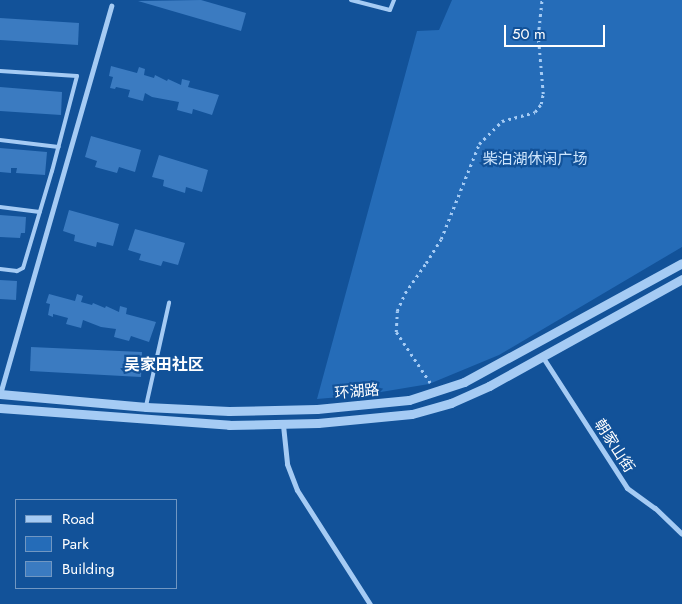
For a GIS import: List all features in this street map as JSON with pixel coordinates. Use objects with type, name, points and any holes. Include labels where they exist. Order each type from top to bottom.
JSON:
[{"type":"street","points":[[0,394],[111,6]]},
{"type":"street","name":"环湖路","points":[[0,394],[146,407],[230,411],[317,409],[387,404],[437,392],[482,373],[682,263]]},
{"type":"street","name":"环湖路","points":[[0,408],[187,424],[283,425],[388,418],[432,409],[470,395],[682,279]]},
{"type":"street","name":"朝家山街","points":[[542,356],[627,488],[655,508],[682,534]]},
{"type":"street","points":[[283,425],[288,464],[296,490],[370,604]]},
{"type":"lane","points":[[351,0],[390,10],[394,0]]},
{"type":"lane","points":[[0,71],[77,76],[59,147],[23,268],[18,271],[0,269]]},
{"type":"lane","points":[[0,140],[59,147]]},
{"type":"lane","points":[[0,207],[40,212]]},
{"type":"lane","points":[[146,407],[169,303]]},
{"type":"path","points":[[437,392],[396,332],[397,311],[405,293],[441,239],[479,144],[502,121],[535,112],[541,104],[543,94],[538,36],[542,0]]},
{"type":"green space","name":"柴泊湖休闲广场","points":[[452,0],[682,0],[682,247],[499,355],[429,384],[363,395],[317,399],[417,31],[439,30]]},
{"type":"building","points":[[201,0],[246,13],[241,31],[138,1]]},
{"type":"building","points":[[0,18],[79,23],[78,45],[0,40]]},
{"type":"building","points":[[111,66],[137,73],[139,67],[145,69],[144,75],[154,78],[155,75],[181,85],[182,79],[190,81],[188,87],[219,95],[212,115],[193,109],[192,114],[177,110],[179,102],[152,97],[145,93],[143,101],[128,97],[130,90],[116,87],[115,89],[110,88],[113,77],[109,76]]},
{"type":"building","points":[[0,87],[62,92],[61,115],[0,111]]},
{"type":"building","points":[[91,136],[141,150],[135,172],[119,167],[117,173],[95,167],[97,161],[85,157]]},
{"type":"building","points":[[0,148],[47,152],[45,175],[16,173],[17,168],[11,168],[11,173],[0,172]]},
{"type":"building","points":[[159,155],[208,170],[202,192],[186,187],[185,193],[163,186],[164,180],[152,177]]},
{"type":"building","points":[[69,210],[119,224],[113,246],[97,242],[96,247],[74,241],[75,235],[63,231]]},
{"type":"building","points":[[0,215],[26,217],[25,233],[21,233],[20,238],[0,237]]},
{"type":"building","points":[[135,229],[185,243],[178,265],[163,261],[161,266],[139,260],[141,254],[128,250]]},
{"type":"building","points":[[0,280],[17,281],[16,300],[0,299]]},
{"type":"building","points":[[49,294],[75,301],[77,294],[83,296],[81,302],[92,305],[93,303],[105,308],[106,306],[119,312],[120,306],[127,308],[126,314],[156,322],[149,342],[131,336],[129,341],[114,337],[116,329],[101,327],[83,320],[81,328],[66,324],[68,318],[53,314],[53,317],[48,315],[50,304],[46,303]]},
{"type":"building","points":[[31,347],[142,352],[141,377],[30,371]]},
{"type":"district","name":"吴家田社区","points":[[164,365]]}]
